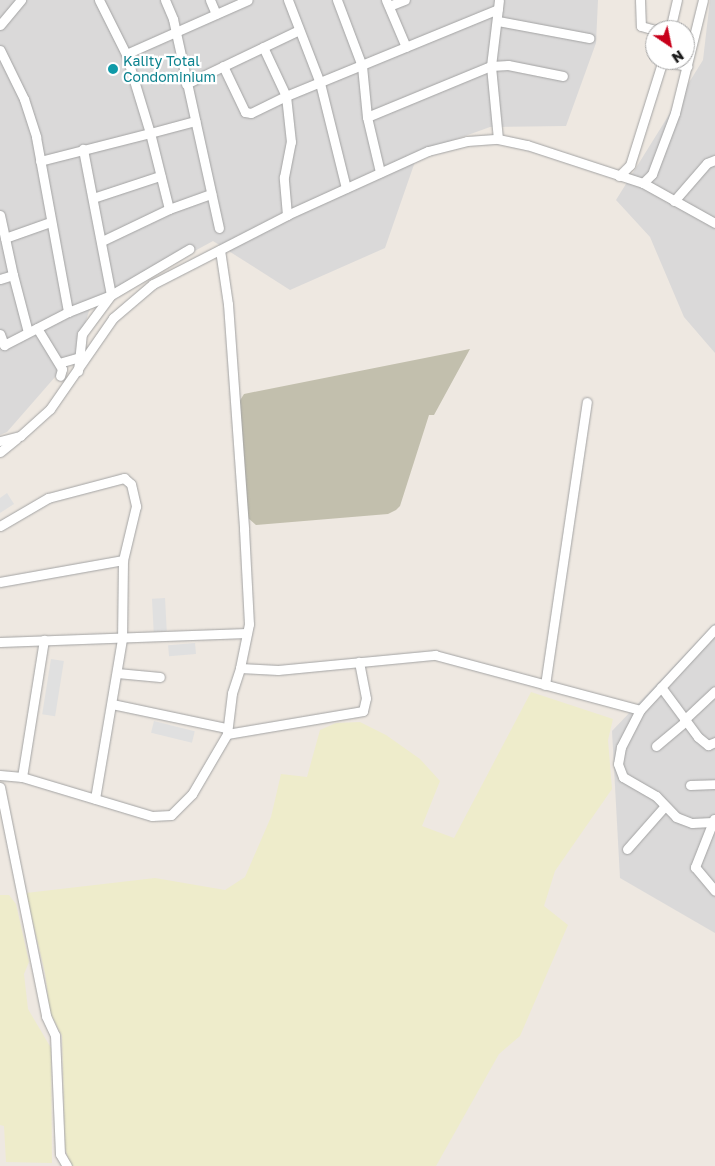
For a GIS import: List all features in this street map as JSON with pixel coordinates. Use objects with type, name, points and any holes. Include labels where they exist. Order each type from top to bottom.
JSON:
[{"type":"street","points":[[0,25],[21,0]]},
{"type":"street","points":[[99,0],[126,54],[169,209]]},
{"type":"street","points":[[165,0],[173,19],[174,34],[219,228]]},
{"type":"street","points":[[210,0],[216,14]]},
{"type":"street","points":[[126,54],[248,0]]},
{"type":"street","points":[[288,0],[320,83],[346,188]]},
{"type":"street","points":[[337,0],[362,66],[367,117],[380,172]]},
{"type":"street","points":[[405,0],[388,3],[406,47]]},
{"type":"street","points":[[640,0],[641,26],[645,27]]},
{"type":"street","points":[[672,20],[677,0]]},
{"type":"street","points":[[695,35],[703,0]]},
{"type":"street","points":[[223,66],[248,114],[286,96],[406,47],[499,4],[491,66],[498,139]]},
{"type":"street","points":[[498,21],[589,38]]},
{"type":"street","points":[[186,84],[299,30]]},
{"type":"street","points":[[264,47],[286,96],[291,142],[284,177],[287,215]]},
{"type":"street","points":[[0,50],[24,99],[40,161],[68,312]]},
{"type":"street","points":[[367,117],[491,66],[508,65],[563,76]]},
{"type":"street","points":[[619,176],[630,165],[660,70]]},
{"type":"street","points":[[643,183],[652,174],[661,154],[687,70]]},
{"type":"street","points":[[40,161],[195,122]]},
{"type":"street","points":[[0,452],[50,409],[78,372],[100,335],[133,298],[173,272],[287,215],[380,172],[446,145],[498,139],[527,145],[643,183],[715,223]]},
{"type":"street","points":[[78,372],[77,358],[82,334],[111,296],[83,149]]},
{"type":"street","points":[[674,201],[707,163],[715,160]]},
{"type":"street","points":[[93,198],[160,176]]},
{"type":"street","points":[[102,241],[169,209],[211,194]]},
{"type":"street","points":[[0,215],[28,332]]},
{"type":"street","points":[[5,238],[50,222]]},
{"type":"street","points":[[0,334],[2,346],[68,312],[111,296],[189,249]]},
{"type":"street","points":[[0,775],[22,777],[157,817],[171,815],[192,794],[226,731],[247,633],[244,529],[228,304],[220,250]]},
{"type":"street","points":[[0,279],[13,274]]},
{"type":"street","points":[[37,328],[59,363],[60,376]]},
{"type":"street","points":[[59,363],[77,358]]},
{"type":"street","points":[[545,685],[587,402]]},
{"type":"street","points":[[0,441],[20,436]]},
{"type":"street","points":[[0,526],[48,498],[128,478],[136,506],[123,560],[122,639],[118,673],[95,799]]},
{"type":"street","points":[[0,582],[123,560]]},
{"type":"street","points":[[715,629],[640,710],[621,747],[618,764],[628,783],[653,794],[664,807],[692,823],[714,820],[695,867],[715,891]]},
{"type":"street","points":[[0,642],[247,633]]},
{"type":"street","points":[[22,777],[44,640]]},
{"type":"street","points":[[240,668],[272,670],[435,655],[640,710]]},
{"type":"street","points":[[112,704],[226,731],[363,712],[366,698],[359,662]]},
{"type":"street","points":[[118,673],[160,677]]},
{"type":"street","points":[[662,687],[684,721],[706,744],[715,742]]},
{"type":"street","points":[[656,746],[715,691]]},
{"type":"street","points":[[690,785],[715,784]]},
{"type":"street","points":[[0,787],[46,1016],[54,1035],[60,1154],[67,1166]]},
{"type":"street","points":[[627,849],[664,807]]},
{"type":"shaded area","points":[[0,0],[598,0],[596,43],[566,126],[490,127],[418,153],[385,248],[290,290],[213,241],[90,308],[76,353],[7,432],[0,435]]},
{"type":"shaded area","points":[[710,0],[715,0],[715,353],[684,317],[650,237],[616,200],[703,60]]},
{"type":"shaded area","points":[[470,349],[434,415],[429,415],[400,506],[396,510],[388,514],[256,525],[248,518],[239,402],[244,394]]},
{"type":"shaded area","points":[[7,493],[14,504],[0,513],[0,498]]},
{"type":"shaded area","points":[[165,598],[167,631],[154,632],[152,599]]},
{"type":"shaded area","points":[[715,623],[715,933],[620,878],[612,731]]},
{"type":"shaded area","points":[[195,643],[196,654],[169,656],[168,645]]},
{"type":"shaded area","points":[[51,659],[64,661],[55,716],[42,714]]},
{"type":"shaded area","points":[[531,692],[613,719],[608,740],[612,789],[555,871],[544,906],[568,925],[520,1036],[499,1054],[436,1166],[70,1166],[65,1147],[62,1036],[50,1012],[45,973],[26,893],[155,878],[225,890],[245,877],[271,817],[281,774],[307,777],[320,730],[336,723],[360,722],[386,735],[420,759],[440,781],[422,826],[454,838]]},
{"type":"shaded area","points":[[154,721],[195,731],[192,743],[151,733]]},
{"type":"shaded area","points":[[0,895],[9,895],[16,904],[29,962],[24,974],[28,1009],[51,1048],[52,1163],[6,1162],[4,1126],[0,1125]]},
{"type":"place","name":"Kality Total Condominium","points":[[113,69]]}]
